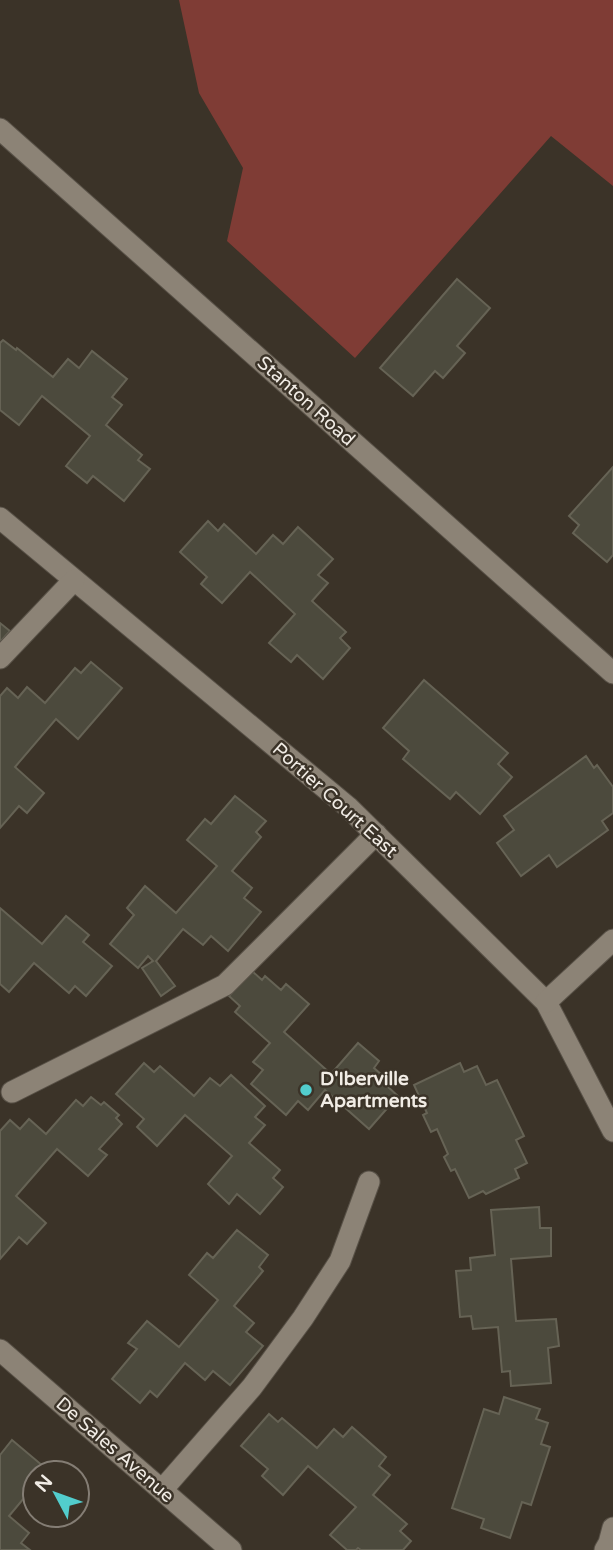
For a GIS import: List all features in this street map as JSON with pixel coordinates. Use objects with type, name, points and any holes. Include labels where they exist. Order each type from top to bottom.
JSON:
[{"type":"street","name":"Stanton Road","points":[[0,129],[613,673]]},
{"type":"street","name":"Portier Court East","points":[[0,518],[348,807],[546,1002],[613,1131]]},
{"type":"street","points":[[0,658],[74,580]]},
{"type":"street","points":[[12,1092],[225,985],[376,834]]},
{"type":"street","points":[[546,1002],[613,940]]},
{"type":"street","points":[[162,1490],[252,1387],[303,1318],[340,1261],[369,1182]]},
{"type":"street","name":"De Sales Avenue","points":[[0,1350],[231,1550]]},
{"type":"street","points":[[606,1550],[613,1528]]},
{"type":"shaded area","points":[[179,0],[613,0],[613,186],[551,136],[355,358],[227,241],[243,168],[199,93]]},
{"type":"building","points":[[457,279],[490,308],[457,346],[465,353],[443,378],[435,371],[413,396],[380,368]]},
{"type":"building","points":[[3,340],[53,377],[68,359],[79,368],[92,351],[127,379],[112,397],[122,405],[106,425],[142,455],[138,460],[150,469],[124,501],[93,476],[87,483],[66,466],[90,436],[42,396],[19,425],[0,410],[0,343]]},
{"type":"building","points":[[613,467],[613,555],[607,562],[573,533],[579,525],[569,516]]},
{"type":"building","points":[[208,521],[218,531],[224,524],[256,554],[273,535],[283,544],[298,527],[333,559],[318,575],[328,583],[312,601],[346,632],[340,638],[350,648],[323,679],[297,655],[291,662],[269,643],[295,614],[250,572],[222,603],[201,584],[207,577],[180,552]]},
{"type":"building","points":[[0,623],[10,631],[0,642]]},
{"type":"building","points":[[91,662],[122,688],[78,739],[56,719],[15,767],[44,793],[27,813],[19,806],[0,828],[0,696],[7,688],[18,698],[27,687],[45,703],[75,668],[81,673]]},
{"type":"building","points":[[424,680],[508,753],[498,764],[512,777],[480,814],[456,792],[450,799],[403,759],[409,751],[383,728]]},
{"type":"building","points":[[586,756],[594,768],[597,765],[613,787],[613,813],[602,821],[608,830],[557,867],[549,855],[521,876],[497,843],[514,830],[504,816]]},
{"type":"building","points":[[235,796],[266,821],[256,832],[261,837],[232,871],[252,888],[244,898],[261,912],[228,951],[211,936],[203,945],[183,929],[156,961],[175,986],[161,996],[142,968],[153,961],[148,956],[138,968],[110,944],[134,915],[127,908],[145,886],[176,913],[217,866],[187,840],[205,819],[211,824]]},
{"type":"building","points":[[0,908],[42,944],[66,916],[89,935],[83,942],[112,966],[86,996],[75,986],[69,993],[34,963],[9,992],[0,984]]},
{"type":"building","points":[[251,970],[262,980],[265,976],[281,990],[286,984],[309,1004],[284,1032],[331,1074],[358,1043],[379,1061],[374,1068],[390,1082],[387,1086],[398,1096],[369,1129],[325,1090],[308,1110],[298,1101],[286,1115],[251,1084],[263,1070],[253,1062],[270,1043],[235,1012],[240,1006],[229,996]]},
{"type":"building","points":[[144,1063],[154,1072],[160,1066],[194,1096],[210,1078],[220,1086],[231,1075],[265,1106],[255,1117],[265,1125],[249,1143],[280,1170],[273,1178],[283,1187],[260,1214],[237,1194],[229,1204],[208,1184],[232,1156],[185,1115],[157,1146],[137,1127],[144,1119],[116,1094]]},
{"type":"building","points":[[460,1063],[464,1072],[477,1066],[486,1085],[497,1080],[524,1136],[516,1140],[527,1163],[515,1169],[519,1178],[486,1194],[483,1191],[469,1198],[455,1169],[451,1171],[444,1157],[448,1154],[437,1129],[431,1132],[423,1115],[427,1113],[414,1085]]},
{"type":"building","points":[[91,1097],[101,1105],[104,1102],[119,1115],[116,1118],[122,1124],[99,1149],[107,1155],[88,1176],[57,1149],[16,1196],[46,1223],[27,1244],[19,1237],[0,1259],[0,1131],[10,1120],[20,1129],[29,1119],[46,1134],[76,1100],[83,1106]]},
{"type":"building","points":[[539,1207],[540,1228],[551,1228],[551,1256],[511,1259],[516,1321],[556,1319],[559,1346],[548,1348],[551,1383],[511,1386],[510,1371],[502,1372],[498,1327],[473,1329],[471,1316],[460,1317],[456,1271],[471,1270],[470,1258],[495,1255],[491,1210]]},
{"type":"building","points":[[237,1230],[268,1255],[259,1267],[263,1271],[234,1306],[254,1323],[246,1332],[263,1346],[230,1385],[213,1371],[205,1380],[185,1363],[157,1397],[150,1391],[140,1403],[112,1379],[137,1349],[128,1343],[147,1321],[179,1347],[218,1300],[189,1275],[207,1253],[213,1258]]},
{"type":"building","points":[[504,1397],[540,1409],[536,1419],[548,1423],[541,1444],[550,1447],[531,1505],[522,1502],[510,1538],[481,1528],[484,1519],[452,1508],[484,1409],[499,1414]]},
{"type":"building","points":[[269,1414],[278,1422],[282,1418],[317,1448],[334,1429],[343,1437],[352,1427],[386,1457],[379,1466],[390,1475],[373,1495],[407,1524],[400,1531],[411,1541],[403,1550],[347,1550],[330,1535],[356,1507],[308,1466],[283,1495],[262,1476],[268,1469],[241,1446]]},
{"type":"building","points":[[12,1440],[35,1459],[21,1459],[21,1502],[9,1516],[21,1529],[29,1533],[21,1543],[30,1550],[0,1550],[0,1455]]},
{"type":"place","name":"D'Iberville Apartments","points":[[306,1090]]}]
